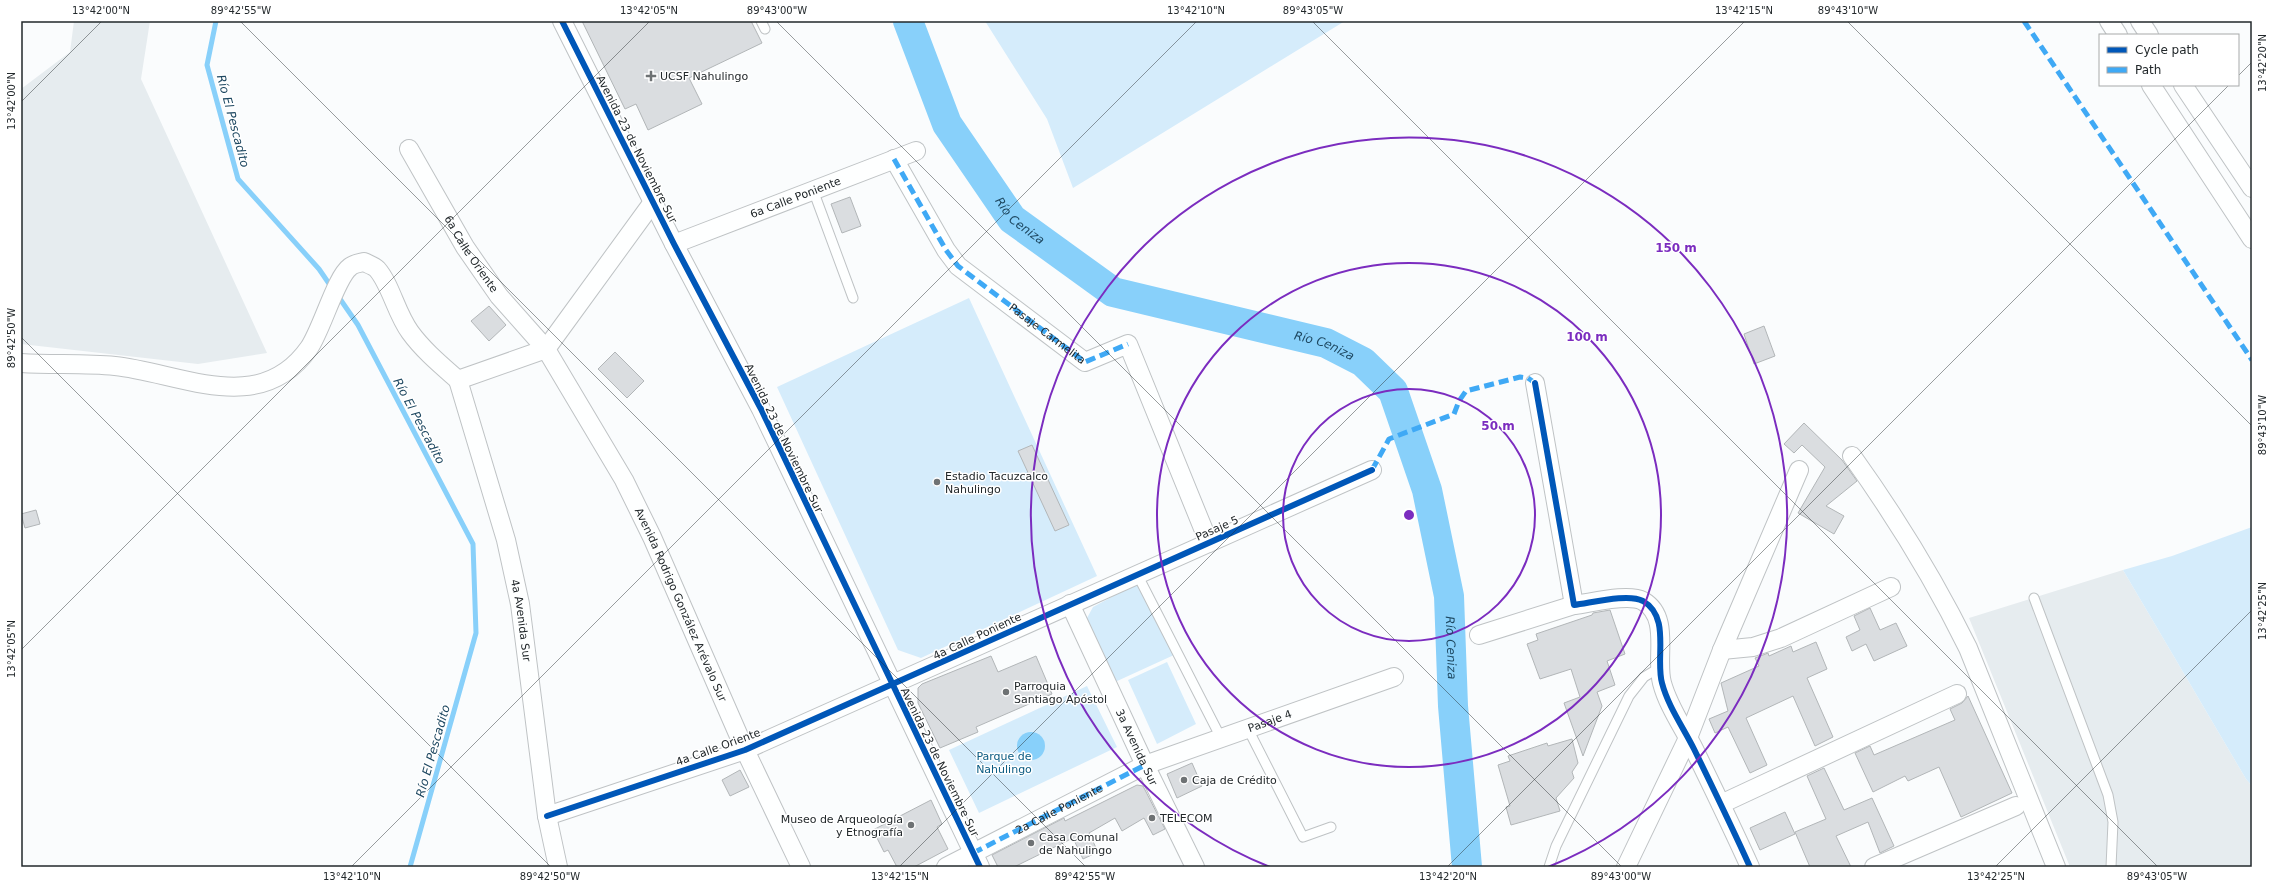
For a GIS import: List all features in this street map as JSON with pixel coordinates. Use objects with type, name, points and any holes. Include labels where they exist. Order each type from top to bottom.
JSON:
[{"type":"street","name":"Avenida 23 de Noviembre Sur","points":[[562,21],[674,244],[761,409],[892,686],[977,860]]},
{"type":"street","points":[[2109,21],[2117,34]]},
{"type":"street","points":[[2140,21],[2148,34]]},
{"type":"street","points":[[2152,86],[2252,239]]},
{"type":"street","points":[[2184,86],[2252,188]]},
{"type":"street","name":"6a Calle Oriente","points":[[409,149],[464,247],[499,296],[546,349]]},
{"type":"street","name":"6a Calle Poniente","points":[[674,244],[916,151]]},
{"type":"street","name":"Pasaje Carmelita","points":[[894,159],[946,250],[966,273],[1085,362],[1128,344],[1209,543]]},
{"type":"street","points":[[21,363],[116,366],[214,387],[248,387],[274,379],[302,358],[318,335],[342,275],[350,267],[364,262],[376,268],[385,280],[397,311],[410,332],[428,354],[458,380],[546,349],[653,202]]},
{"type":"street","name":"Avenida Rodrigo González Arévalo Sur","points":[[546,349],[624,480],[652,537],[745,750],[801,867]]},
{"type":"street","name":"4a Avenida Sur","points":[[458,380],[506,540],[520,604],[547,816],[558,867]]},
{"type":"street","points":[[1535,383],[1574,605]]},
{"type":"street","points":[[1852,456],[1880,495],[1954,619],[1971,655],[2056,867]]},
{"type":"street","name":"Pasaje 5","points":[[1070,604],[1372,470]]},
{"type":"street","points":[[1626,867],[1688,738],[1722,650],[1800,470]]},
{"type":"street","points":[[1722,650],[1752,647],[1781,638],[1891,587]]},
{"type":"street","points":[[1479,635],[1574,605],[1622,598],[1643,600],[1656,612],[1660,630],[1659,668],[1667,698],[1721,804],[1750,867]]},
{"type":"street","name":"4a Calle Poniente","points":[[892,686],[1070,604]]},
{"type":"street","name":"3a Avenida Sur","points":[[1070,604],[1145,765],[1196,867]]},
{"type":"street","name":"Pasaje 4","points":[[1145,765],[1394,677]]},
{"type":"street","name":"4a Calle Oriente","points":[[547,816],[745,750],[892,686]]},
{"type":"street","points":[[1721,804],[1957,694]]},
{"type":"street","name":"2a Calle Poniente","points":[[946,867],[977,860],[1145,765]]},
{"type":"street","points":[[1874,867],[1897,862],[2016,806]]},
{"type":"lane","points":[[813,190],[853,298]]},
{"type":"lane","points":[[1137,574],[1221,738]]},
{"type":"lane","points":[[2034,598],[2108,795],[2113,822],[2111,867]]},
{"type":"lane","points":[[1549,867],[1556,846],[1629,696],[1644,677],[1659,668]]},
{"type":"lane","points":[[1248,729],[1303,837],[1331,827]]},
{"type":"shaded area","points":[[74,21],[150,21],[141,79],[267,353],[198,364],[21,344],[21,89],[70,52]]},
{"type":"shaded area","points":[[2123,570],[2246,779],[2252,786],[2252,867],[2070,867],[1969,618]]},
{"type":"green space","points":[[985,21],[1345,21],[1073,188],[1047,119]]},
{"type":"green space","name":"Estadio Tacuzcalco Nahulingo","points":[[969,298],[1097,576],[921,658],[898,650],[777,387]]},
{"type":"green space","points":[[2252,527],[2252,786],[2246,779],[2123,570],[2172,556]]},
{"type":"green space","points":[[1138,583],[1174,655],[1115,682],[1088,625],[1087,618],[1093,607]]},
{"type":"green space","points":[[1167,662],[1196,724],[1157,744],[1128,680]]},
{"type":"green space","name":"Parque de Nahulingo","points":[[1087,686],[1117,747],[979,813],[949,750]]},
{"type":"water","points":[[1031,732],[1041,736],[1045,746],[1041,756],[1031,760],[1021,756],[1017,746],[1021,736]]},
{"type":"building","name":"UCSF Nahulingo","points":[[582,21],[751,21],[762,43],[689,78],[702,104],[648,130],[636,104],[625,109]]},
{"type":"building","points":[[850,197],[861,226],[842,233],[831,204]]},
{"type":"building","points":[[489,306],[506,325],[489,341],[471,321]]},
{"type":"building","points":[[1764,326],[1775,356],[1754,364],[1744,334]]},
{"type":"building","points":[[615,352],[644,381],[627,398],[598,369]]},
{"type":"building","points":[[1804,423],[1842,460],[1857,481],[1826,506],[1844,516],[1834,534],[1798,513],[1825,467],[1802,445],[1794,453],[1784,444]]},
{"type":"building","points":[[1032,445],[1069,525],[1055,531],[1018,451]]},
{"type":"building","points":[[36,510],[40,524],[25,528],[21,514]]},
{"type":"building","points":[[1870,608],[1880,630],[1896,623],[1907,646],[1874,661],[1866,644],[1852,651],[1846,637],[1860,630],[1854,616]]},
{"type":"building","points":[[1610,610],[1625,654],[1607,661],[1615,685],[1597,692],[1602,706],[1583,756],[1564,703],[1580,697],[1571,669],[1540,679],[1527,644],[1538,640],[1536,634],[1592,615],[1593,613]]},
{"type":"building","points":[[1816,642],[1827,669],[1807,678],[1833,737],[1815,746],[1793,696],[1746,718],[1767,765],[1750,773],[1728,727],[1715,733],[1709,719],[1728,711],[1721,683],[1759,666],[1755,658],[1768,653],[1769,656],[1791,646],[1793,652]]},
{"type":"building","points":[[991,656],[998,672],[1036,656],[1052,694],[976,727],[978,732],[940,748],[918,703],[918,688],[922,684]]},
{"type":"building","points":[[1968,696],[2012,793],[1961,817],[1939,767],[1908,781],[1905,776],[1873,792],[1855,753],[1870,746],[1874,755],[1955,720],[1950,709],[1962,703]]},
{"type":"building","points":[[1572,739],[1578,763],[1572,772],[1574,778],[1556,798],[1560,811],[1511,825],[1506,807],[1510,806],[1498,765],[1510,761],[1508,756],[1547,743],[1548,746]]},
{"type":"building","name":"Caja de Crédito","points":[[1192,763],[1202,786],[1177,798],[1167,774]]},
{"type":"building","points":[[1824,768],[1844,810],[1872,798],[1894,846],[1880,853],[1868,822],[1836,836],[1851,867],[1810,867],[1795,832],[1826,819],[1807,776]]},
{"type":"building","points":[[740,770],[749,787],[730,796],[722,780]]},
{"type":"building","points":[[1137,785],[1143,786],[1165,829],[1153,835],[1144,818],[1122,831],[1115,818],[1089,833],[1098,852],[1083,859],[1073,838],[1014,867],[998,867],[992,855],[1064,818],[1065,821]]},
{"type":"building","points":[[931,800],[942,824],[937,827],[948,849],[914,867],[897,867],[888,850],[884,852],[873,830]]},
{"type":"building","points":[[1785,812],[1795,834],[1760,850],[1750,828]]},
{"type":"waterway","name":"Río El Pescadito","points":[[216,21],[207,65],[238,179],[319,269],[332,288]]},
{"type":"waterway","name":"Río Ceniza","points":[[908,21],[947,124],[1012,219],[1113,292],[1326,343],[1363,362],[1393,391],[1427,490],[1449,596],[1453,706],[1467,867]]},
{"type":"waterway","name":"Río El Pescadito","points":[[338,296],[358,325],[473,544],[476,633],[410,867]]},
{"type":"marked path","points":[[2024,21],[2252,360]]},
{"type":"marked path","points":[[894,159],[946,250],[958,266],[1085,362],[1128,344]]},
{"type":"marked path","points":[[1372,470],[1389,439],[1454,414],[1459,401],[1466,391],[1520,377],[1528,378],[1535,383]]},
{"type":"marked path","points":[[973,853],[1145,765]]},
{"type":"cycle path","points":[[562,21],[674,244],[761,409],[980,867]]},
{"type":"cycle path","points":[[1535,383],[1574,605],[1609,599],[1628,598],[1643,601],[1652,608],[1657,617],[1659,627],[1660,673],[1665,692],[1750,867]]},
{"type":"cycle path","points":[[547,816],[745,750],[1372,470]]},
{"type":"place","name":"UCSF Nahulingo","points":[[651,76]]},
{"type":"place","name":"Estadio Tacuzcalco Nahulingo","points":[[937,482]]},
{"type":"place","name":"Parroquia Santiago Apóstol","points":[[1006,692]]},
{"type":"place","name":"Caja de Crédito","points":[[1184,780]]},
{"type":"place","name":"TELECOM","points":[[1152,818]]},
{"type":"place","name":"Museo de Arqueología y Etnografía","points":[[911,825]]},
{"type":"place","name":"Casa Comunal de Nahulingo","points":[[1031,843]]}]
